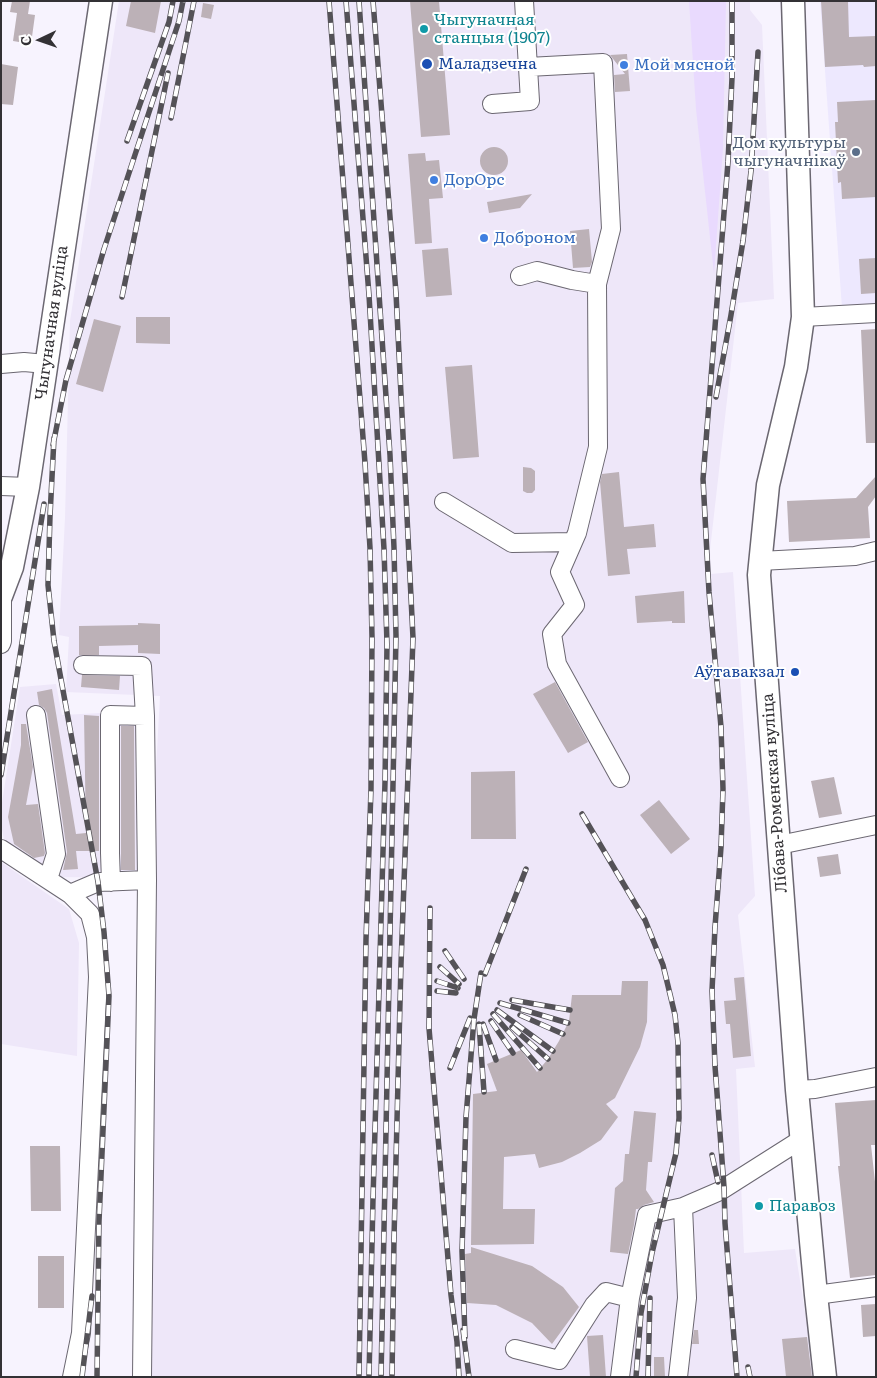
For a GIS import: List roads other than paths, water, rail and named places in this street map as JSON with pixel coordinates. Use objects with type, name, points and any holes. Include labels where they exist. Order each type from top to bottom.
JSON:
[{"type":"main road","name":"Чыгуначная вуліца","points":[[2,596],[12,567],[28,487],[101,1]]},
{"type":"main road","name":"Лібава-Роменская вуліца","points":[[793,1],[803,317],[796,367],[768,485],[759,575],[797,1090],[825,1377]]},
{"type":"street","points":[[492,104],[530,101],[524,1]]},
{"type":"street","points":[[528,67],[603,63],[611,229],[597,284],[598,447],[577,533],[560,572],[575,605],[552,634],[557,664],[620,778]]},
{"type":"street","points":[[520,276],[537,271],[597,284]]},
{"type":"street","points":[[803,317],[876,313]]},
{"type":"street","points":[[1,364],[24,362],[46,364]]},
{"type":"street","points":[[1,486],[28,487]]},
{"type":"street","points":[[444,502],[512,543],[573,542]]},
{"type":"street","points":[[760,561],[855,556],[876,551]]},
{"type":"street","points":[[855,556],[876,562]]},
{"type":"street","name":"Чыгуначная вуліца","points":[[1,644],[2,596]]},
{"type":"street","points":[[83,665],[142,666],[146,716],[147,880],[142,1377]]},
{"type":"street","points":[[36,715],[56,854],[48,879]]},
{"type":"street","points":[[111,882],[110,715],[146,716]]},
{"type":"street","points":[[779,845],[876,826]]},
{"type":"street","points":[[1,849],[70,894],[90,914],[96,937],[98,977],[81,1333],[72,1377]]},
{"type":"street","points":[[70,894],[98,882],[147,880]]},
{"type":"street","points":[[797,1090],[815,1089],[876,1076]]},
{"type":"street","points":[[620,1377],[630,1298],[647,1215],[683,1207],[720,1191],[802,1139]]},
{"type":"street","points":[[678,1377],[687,1298],[683,1207]]},
{"type":"street","points":[[816,1295],[876,1287]]},
{"type":"street","points":[[515,1350],[559,1360],[594,1305],[606,1292],[630,1298]]},
{"type":"railway","points":[[127,141],[169,22],[173,1]]},
{"type":"railway","points":[[53,445],[66,380],[104,249],[179,21],[183,1]]},
{"type":"railway","points":[[171,118],[194,1]]},
{"type":"railway","points":[[329,1],[365,463],[370,548],[372,637],[371,789],[366,939],[359,1377]]},
{"type":"railway","points":[[346,1],[369,295],[384,549],[387,644],[369,1377]]},
{"type":"railway","points":[[359,1],[390,455],[396,636],[381,1377]]},
{"type":"railway","points":[[373,1],[396,293],[413,638],[401,964],[392,1377]]},
{"type":"railway","points":[[732,1],[732,78],[728,162],[703,479],[709,592],[721,727],[723,789],[712,991],[725,1223],[737,1377]]},
{"type":"railway","points":[[716,397],[743,241],[751,171],[758,52]]},
{"type":"railway","points":[[122,297],[168,73]]},
{"type":"railway","points":[[54,438],[48,585],[54,641],[98,882],[109,996],[99,1221],[97,1377]]},
{"type":"railway","points":[[1,775],[44,504]]},
{"type":"railway","points":[[582,814],[645,920],[663,965],[675,1015],[678,1043],[679,1118],[676,1153],[652,1253],[641,1313],[636,1377]]},
{"type":"railway","points":[[485,974],[526,869]]},
{"type":"railway","points":[[430,908],[429,1028],[459,1377]]},
{"type":"railway","points":[[445,951],[464,979]]},
{"type":"railway","points":[[440,967],[459,984]]},
{"type":"railway","points":[[465,1337],[462,1251],[466,1117],[474,1019],[481,973]]},
{"type":"railway","points":[[437,981],[458,988]]},
{"type":"railway","points":[[437,991],[456,993]]},
{"type":"railway","points":[[512,1000],[570,1010]]},
{"type":"railway","points":[[500,1003],[568,1023]]},
{"type":"railway","points":[[497,1010],[553,1051]]},
{"type":"railway","points":[[493,1014],[540,1068]]},
{"type":"railway","points":[[520,1015],[563,1034]]},
{"type":"railway","points":[[450,1068],[470,1018]]},
{"type":"railway","points":[[491,1021],[513,1053]]},
{"type":"railway","points":[[479,1024],[484,1092]]},
{"type":"railway","points":[[483,1024],[496,1060]]},
{"type":"railway","points":[[512,1027],[548,1059]]},
{"type":"railway","points":[[712,1155],[718,1182]]},
{"type":"railway","points":[[82,1377],[92,1296]]},
{"type":"railway","points":[[648,1377],[650,1298]]},
{"type":"railway","points":[[463,1330],[469,1377]]},
{"type":"railway","points":[[748,1367],[750,1377]]},
{"type":"place","name":"Чыгуначная станцыя (1907)","points":[[424,29]]},
{"type":"place","name":"Маладзечна","points":[[427,64]]},
{"type":"place","name":"Мой мясной","points":[[624,65]]},
{"type":"place","name":"Дом культуры чыгуначнікаў","points":[[856,152]]},
{"type":"place","name":"ДорОрс","points":[[434,180]]},
{"type":"place","name":"Доброном","points":[[484,238]]},
{"type":"place","name":"Аўтавакзал","points":[[795,672]]},
{"type":"place","name":"Паравоз","points":[[759,1206]]}]
